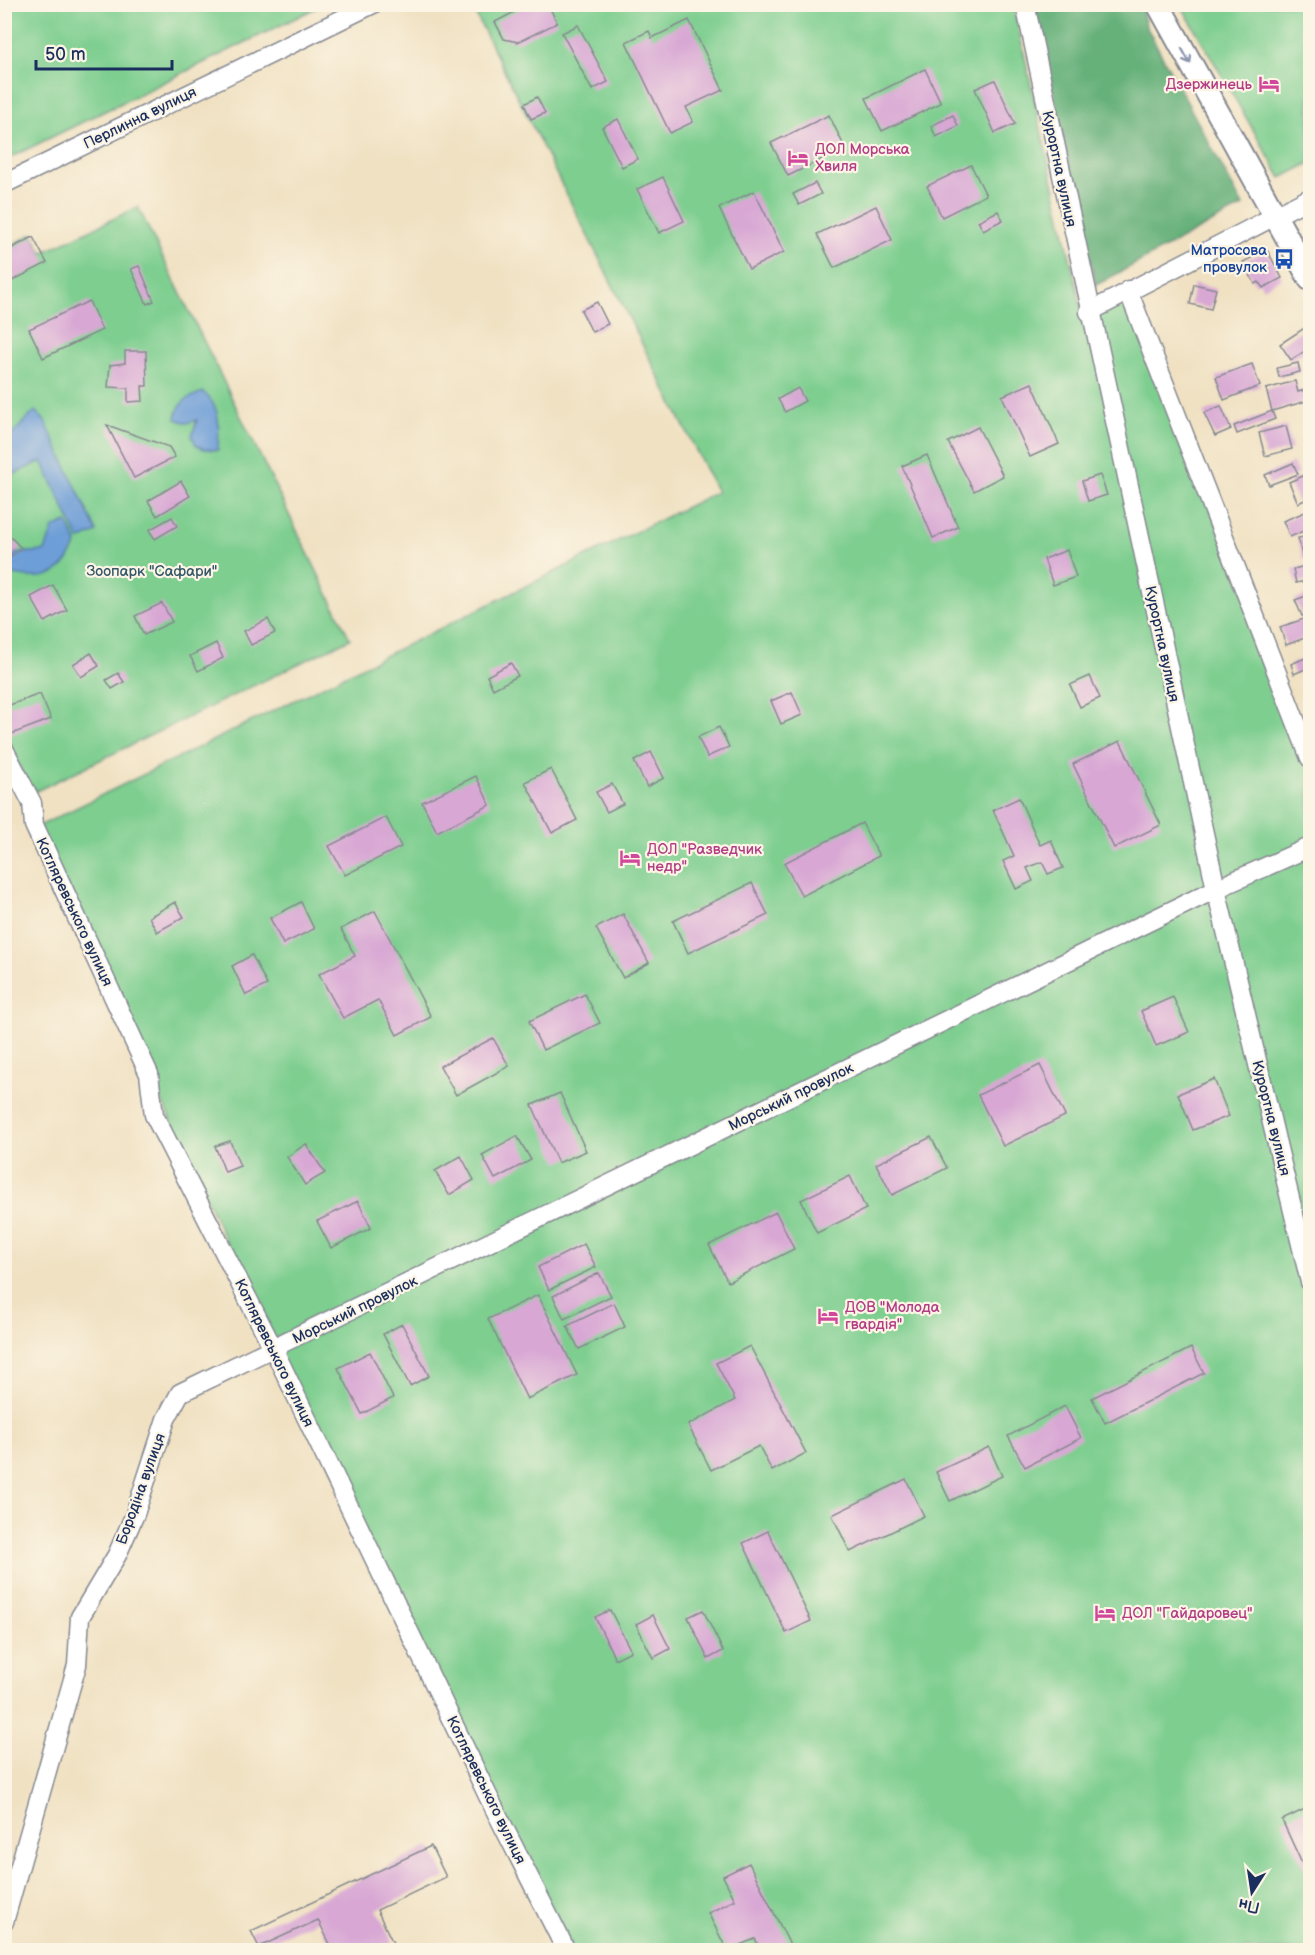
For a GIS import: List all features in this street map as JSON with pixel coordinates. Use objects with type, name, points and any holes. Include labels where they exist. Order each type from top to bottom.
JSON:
[{"type":"main road","points":[[1158,4],[1311,279]]},
{"type":"street","name":"Перлинна вулиця","points":[[4,184],[373,4]]},
{"type":"street","name":"Курортна вулиця","points":[[1025,4],[1089,312],[1216,889],[1311,1282]]},
{"type":"street","points":[[1089,312],[1311,198]]},
{"type":"street","points":[[1128,290],[1311,758]]},
{"type":"street","name":"Котляревського вулиця","points":[[4,749],[32,803],[34,825],[149,1074],[154,1115],[274,1350],[489,1798],[566,1950]]},
{"type":"street","name":"Морський провулок","points":[[274,1350],[1216,889],[1311,847]]},
{"type":"street","name":"Бородіна вулиця","points":[[4,1922],[77,1665],[80,1617],[117,1555],[135,1514],[166,1419],[180,1393],[274,1350]]},
{"type":"green space","points":[[5,4],[322,4],[322,5],[5,160]]},
{"type":"green space","points":[[471,5],[1013,5],[1082,311],[1091,313],[1126,294],[1310,762],[1310,1950],[566,1950],[274,1347],[37,827],[717,492]]},
{"type":"green space","points":[[1034,5],[1141,5],[1146,26],[1243,206],[1096,285]]},
{"type":"green space","name":"Дзержинець","points":[[1181,5],[1310,5],[1310,163],[1281,178]]},
{"type":"green space","name":"Зоопарк \"Сафари\"","points":[[138,207],[350,639],[32,793],[5,737],[5,249],[32,234],[42,253]]},
{"type":"water","points":[[203,392],[214,404],[218,418],[218,450],[204,449],[196,445],[192,436],[197,420],[187,423],[176,419],[184,401]]},
{"type":"water","points":[[35,411],[45,421],[97,532],[79,540],[42,461],[12,475],[5,499],[5,441]]},
{"type":"water","points":[[67,522],[77,543],[71,556],[57,571],[39,577],[5,573],[5,564],[17,553],[45,551],[53,528]]},
{"type":"building","points":[[517,4],[548,4],[557,23],[518,42],[504,39],[495,22],[520,9]]},
{"type":"building","points":[[689,20],[723,90],[686,107],[693,122],[670,133],[626,42],[649,31],[652,38]]},
{"type":"building","points":[[578,25],[608,82],[592,90],[562,33]]},
{"type":"building","points":[[925,69],[941,103],[882,131],[866,98]]},
{"type":"building","points":[[995,80],[1015,124],[995,133],[975,89]]},
{"type":"building","points":[[537,97],[545,113],[531,119],[524,104]]},
{"type":"building","points":[[829,115],[845,148],[788,176],[771,143]]},
{"type":"building","points":[[953,115],[958,126],[936,137],[931,126]]},
{"type":"building","points":[[618,119],[638,159],[622,167],[602,127]]},
{"type":"building","points":[[971,165],[986,195],[942,217],[927,186]]},
{"type":"building","points":[[663,177],[684,221],[659,233],[637,189]]},
{"type":"building","points":[[815,183],[821,194],[799,205],[793,194]]},
{"type":"building","points":[[754,191],[784,252],[749,269],[719,208]]},
{"type":"building","points":[[876,206],[892,240],[834,268],[817,234]]},
{"type":"building","points":[[998,211],[1003,220],[983,230],[978,221]]},
{"type":"building","points":[[33,237],[47,263],[4,285],[4,252]]},
{"type":"building","points":[[1267,250],[1282,278],[1263,288],[1259,282],[1255,284],[1243,262]]},
{"type":"building","points":[[139,266],[154,301],[147,304],[131,269]]},
{"type":"building","points":[[1194,284],[1216,289],[1211,309],[1190,304]]},
{"type":"building","points":[[89,301],[102,330],[43,358],[29,329]]},
{"type":"building","points":[[597,302],[608,324],[592,332],[581,310]]},
{"type":"building","points":[[1309,325],[1310,352],[1307,350],[1291,360],[1280,344]]},
{"type":"building","points":[[125,351],[146,351],[147,386],[142,386],[143,401],[128,402],[128,388],[108,387],[110,365],[125,363]]},
{"type":"building","points":[[1298,363],[1300,372],[1279,377],[1277,368]]},
{"type":"building","points":[[1252,364],[1260,386],[1224,400],[1216,377]]},
{"type":"building","points":[[1295,381],[1298,392],[1310,388],[1310,400],[1272,411],[1266,389]]},
{"type":"building","points":[[1032,383],[1059,444],[1030,457],[1002,396]]},
{"type":"building","points":[[798,388],[805,401],[785,412],[778,399]]},
{"type":"building","points":[[1221,406],[1231,429],[1215,436],[1204,413]]},
{"type":"building","points":[[1272,411],[1275,419],[1237,434],[1234,426]]},
{"type":"building","points":[[107,425],[169,447],[175,457],[134,478]]},
{"type":"building","points":[[1286,426],[1292,449],[1265,456],[1259,433]]},
{"type":"building","points":[[978,427],[1003,476],[974,491],[948,442]]},
{"type":"building","points":[[927,455],[958,527],[933,538],[902,466]]},
{"type":"building","points":[[1293,463],[1298,474],[1269,485],[1265,475]]},
{"type":"building","points":[[1310,473],[1310,508],[1307,499],[1298,503],[1289,482]]},
{"type":"building","points":[[1100,475],[1107,495],[1088,501],[1082,481]]},
{"type":"building","points":[[181,481],[190,496],[157,516],[148,501]]},
{"type":"building","points":[[1310,510],[1310,528],[1290,537],[1283,521]]},
{"type":"building","points":[[172,517],[177,526],[155,539],[149,530]]},
{"type":"building","points":[[9,535],[21,548],[5,562],[5,539]]},
{"type":"building","points":[[1310,536],[1310,558],[1303,559],[1298,538]]},
{"type":"building","points":[[1067,550],[1076,577],[1053,585],[1044,559]]},
{"type":"building","points":[[1310,565],[1310,580],[1296,583],[1293,569]]},
{"type":"building","points":[[53,585],[67,610],[45,622],[31,597]]},
{"type":"building","points":[[1309,595],[1310,613],[1302,616],[1295,600]]},
{"type":"building","points":[[162,603],[172,622],[144,635],[135,616]]},
{"type":"building","points":[[1310,617],[1310,636],[1286,645],[1280,627]]},
{"type":"building","points":[[268,619],[275,633],[251,645],[244,631]]},
{"type":"building","points":[[216,643],[223,658],[198,671],[190,656]]},
{"type":"building","points":[[91,653],[99,666],[81,677],[73,664]]},
{"type":"building","points":[[1310,656],[1310,667],[1294,674],[1291,664]]},
{"type":"building","points":[[511,663],[518,676],[493,689],[487,676]]},
{"type":"building","points":[[118,673],[124,682],[112,689],[106,680]]},
{"type":"building","points":[[1090,676],[1100,698],[1080,707],[1070,685]]},
{"type":"building","points":[[792,692],[802,715],[781,724],[771,701]]},
{"type":"building","points":[[40,694],[51,719],[4,737],[4,707]]},
{"type":"building","points":[[719,727],[729,747],[707,757],[698,737]]},
{"type":"building","points":[[1120,741],[1161,825],[1114,848],[1073,764]]},
{"type":"building","points":[[651,752],[664,778],[647,787],[634,761]]},
{"type":"building","points":[[551,769],[577,820],[552,833],[525,782]]},
{"type":"building","points":[[476,776],[490,805],[437,832],[422,802]]},
{"type":"building","points":[[612,784],[623,804],[607,812],[596,792]]},
{"type":"building","points":[[1019,798],[1040,845],[1051,840],[1063,868],[1048,874],[1042,862],[1027,868],[1033,881],[1016,889],[1003,861],[1014,856],[993,810]]},
{"type":"building","points":[[386,817],[401,847],[345,875],[329,846]]},
{"type":"building","points":[[862,823],[879,856],[802,896],[784,863]]},
{"type":"building","points":[[752,883],[768,915],[688,953],[673,921]]},
{"type":"building","points":[[175,902],[184,917],[157,932],[149,917]]},
{"type":"building","points":[[301,902],[314,929],[283,944],[270,918]]},
{"type":"building","points":[[375,911],[431,1017],[397,1035],[378,1000],[343,1018],[319,974],[355,956],[341,929]]},
{"type":"building","points":[[623,914],[649,963],[623,978],[596,928]]},
{"type":"building","points":[[252,955],[267,985],[246,995],[232,966]]},
{"type":"building","points":[[585,994],[600,1023],[543,1050],[529,1021]]},
{"type":"building","points":[[1173,997],[1189,1032],[1156,1046],[1141,1011]]},
{"type":"building","points":[[493,1038],[509,1066],[456,1095],[440,1066]]},
{"type":"building","points":[[1040,1065],[1065,1116],[1003,1146],[978,1095]]},
{"type":"building","points":[[1214,1079],[1229,1116],[1193,1130],[1178,1094]]},
{"type":"building","points":[[560,1093],[586,1151],[558,1163],[532,1105]]},
{"type":"building","points":[[517,1136],[531,1160],[495,1179],[482,1155]]},
{"type":"building","points":[[931,1137],[947,1168],[892,1195],[876,1164]]},
{"type":"building","points":[[230,1141],[240,1166],[225,1172],[215,1146]]},
{"type":"building","points":[[306,1144],[325,1173],[305,1185],[287,1157]]},
{"type":"building","points":[[461,1156],[474,1180],[449,1195],[435,1171]]},
{"type":"building","points":[[850,1176],[866,1209],[817,1233],[801,1200]]},
{"type":"building","points":[[358,1201],[371,1228],[331,1248],[317,1221]]},
{"type":"building","points":[[776,1212],[794,1249],[728,1282],[709,1245]]},
{"type":"building","points":[[584,1244],[596,1267],[549,1290],[538,1267]]},
{"type":"building","points":[[599,1273],[611,1296],[564,1319],[553,1296]]},
{"type":"building","points":[[538,1295],[577,1375],[527,1399],[488,1319]]},
{"type":"building","points":[[614,1303],[625,1327],[579,1349],[567,1326]]},
{"type":"building","points":[[402,1324],[429,1376],[410,1386],[383,1334]]},
{"type":"building","points":[[750,1346],[806,1453],[772,1471],[759,1446],[711,1470],[688,1425],[735,1400],[716,1363]]},
{"type":"building","points":[[1191,1348],[1204,1373],[1105,1423],[1092,1398]]},
{"type":"building","points":[[370,1352],[393,1398],[362,1414],[338,1368]]},
{"type":"building","points":[[1065,1406],[1081,1438],[1025,1467],[1008,1436]]},
{"type":"building","points":[[989,1447],[1002,1476],[950,1501],[936,1472]]},
{"type":"building","points":[[906,1479],[924,1516],[850,1552],[832,1515]]},
{"type":"building","points":[[768,1531],[811,1621],[786,1633],[743,1543]]},
{"type":"building","points":[[610,1610],[631,1651],[615,1659],[595,1617]]},
{"type":"building","points":[[703,1610],[723,1651],[708,1659],[688,1617]]},
{"type":"building","points":[[653,1615],[670,1649],[653,1658],[636,1624]]},
{"type":"building","points":[[1307,1808],[1310,1817],[1310,1881],[1282,1820]]},
{"type":"building","points":[[431,1846],[446,1877],[377,1910],[393,1943],[378,1950],[333,1950],[318,1920],[259,1947],[251,1931]]},
{"type":"building","points":[[749,1863],[792,1949],[761,1950],[755,1939],[727,1950],[708,1913],[735,1900],[723,1876]]},
{"type":"place","name":"Дзержинець","points":[[1269,84]]},
{"type":"place","name":"ДОЛ Морська Хвиля","points":[[798,158]]},
{"type":"place","name":"Матросова провулок","points":[[1284,259]]},
{"type":"place","name":"ДОЛ \"Разведчик недр\"","points":[[630,858]]},
{"type":"place","name":"ДОВ \"Молода гвардія\"","points":[[828,1316]]},
{"type":"place","name":"ДОЛ \"Гайдаровец\"","points":[[1105,1613]]}]
